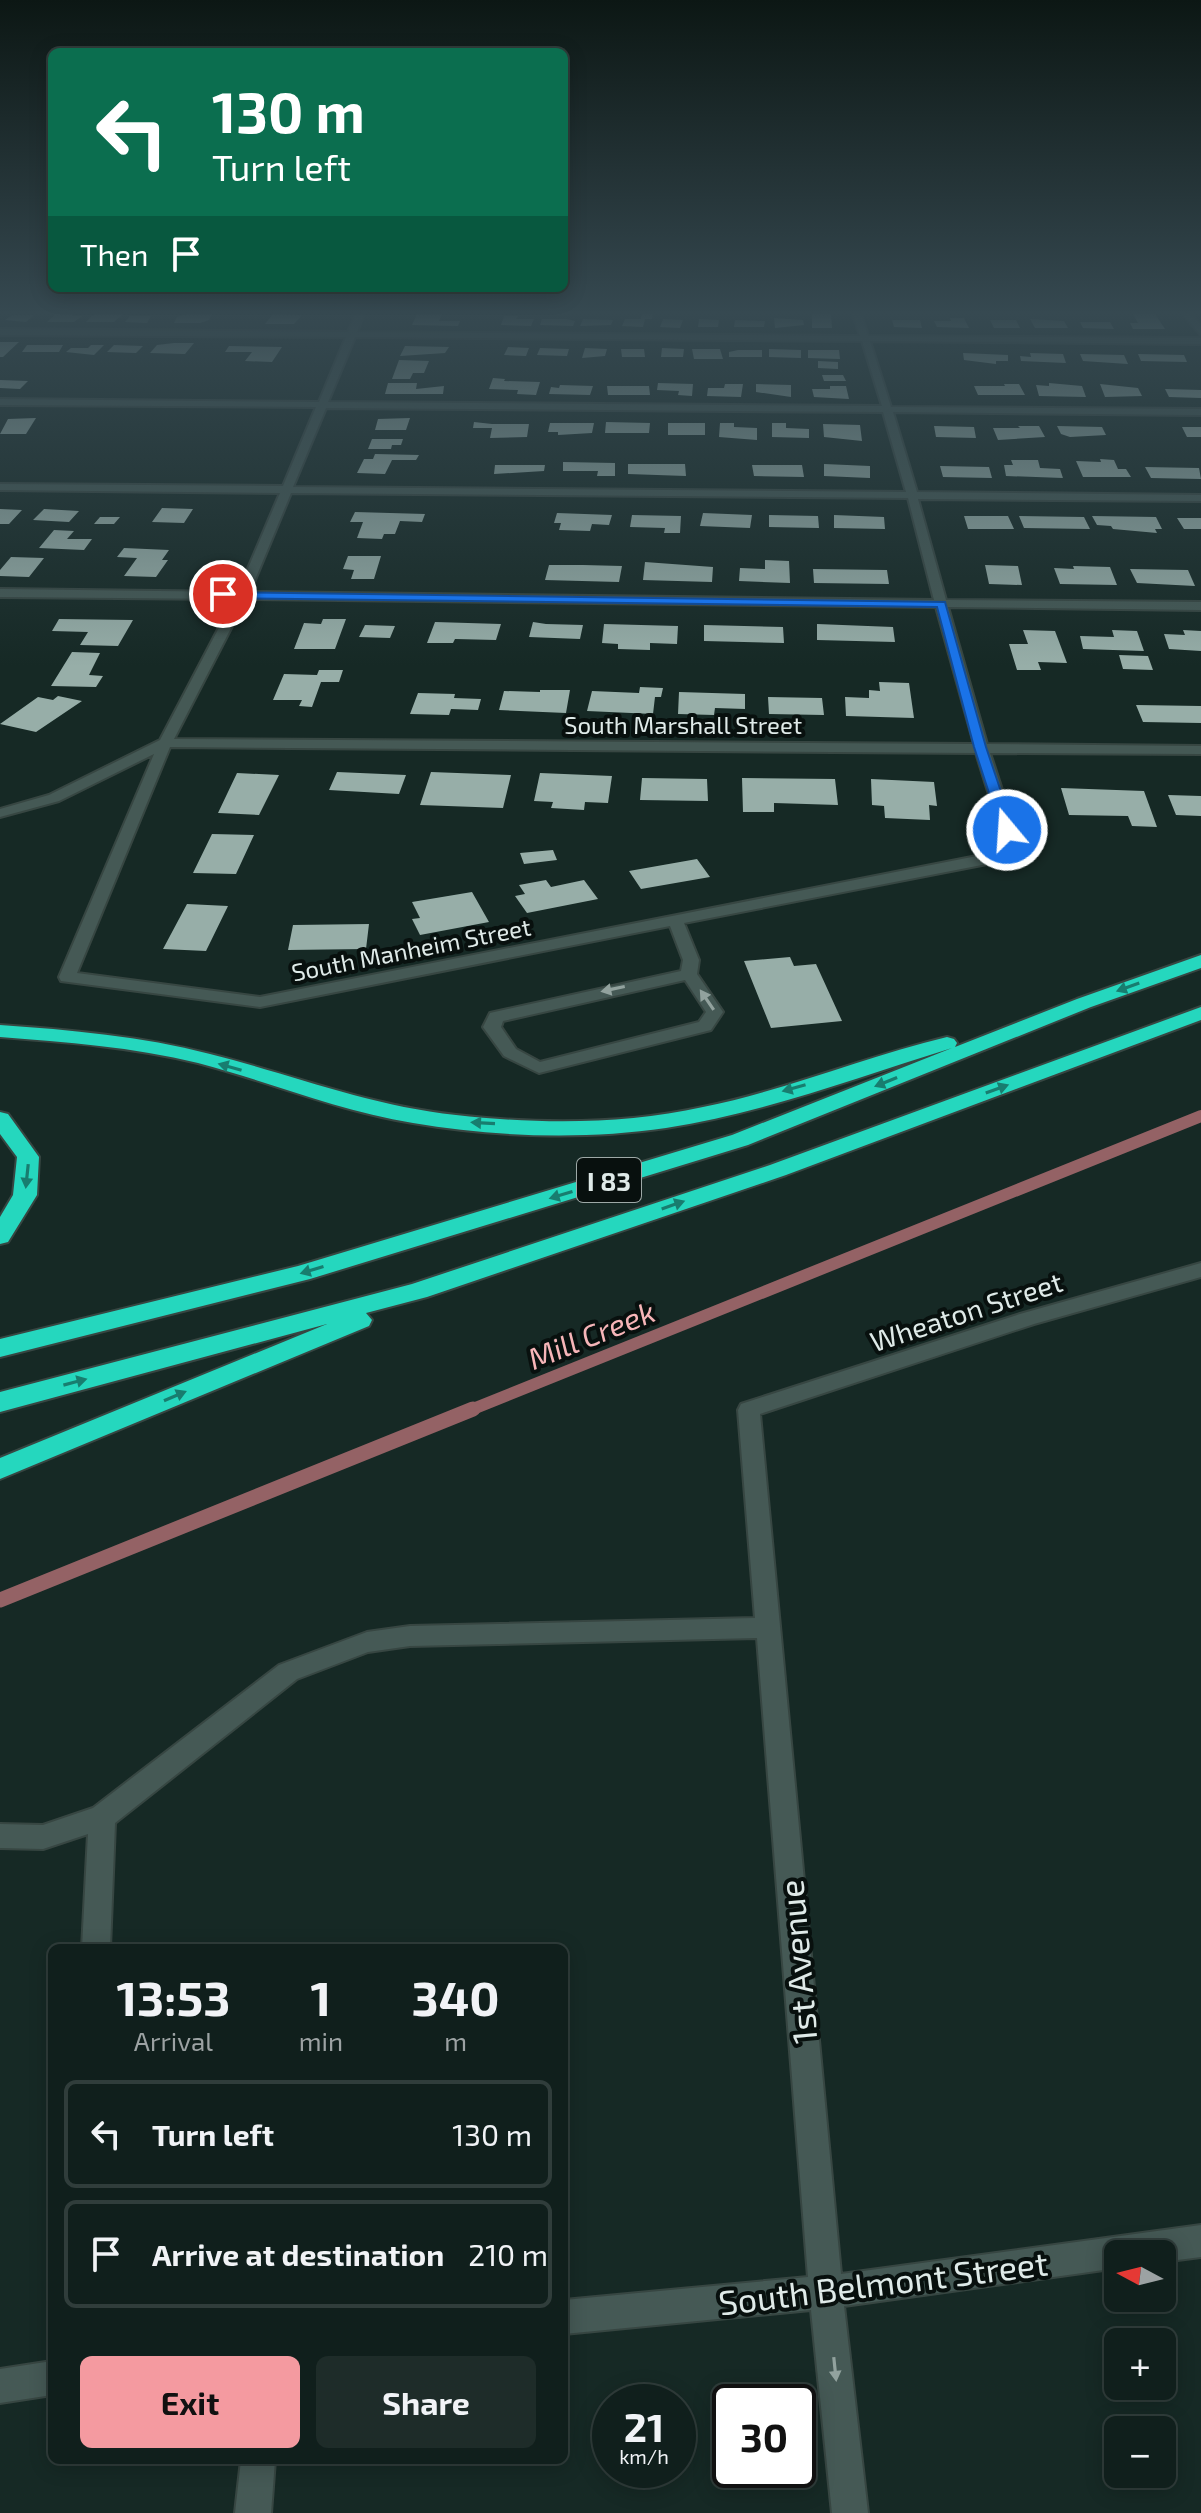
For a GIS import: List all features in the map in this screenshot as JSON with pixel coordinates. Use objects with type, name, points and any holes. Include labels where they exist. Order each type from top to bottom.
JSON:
[{"type":"highway","name":"I 83","points":[[0,1348],[301,1273],[740,1140],[1084,1003],[1201,961]]},
{"type":"highway","points":[[0,1031],[91,1037],[182,1053],[378,1110],[474,1123],[626,1126],[702,1115],[1084,1003]]},
{"type":"highway","name":"I 83","points":[[0,1402],[418,1291],[778,1170],[1201,1013]]},
{"type":"highway","points":[[0,1119],[28,1157],[25,1195],[0,1236]]},
{"type":"highway","points":[[0,1469],[287,1349],[511,1260]]},
{"type":"street","points":[[0,813],[54,798],[165,743],[243,595],[310,431]]},
{"type":"street","points":[[893,431],[980,747]]},
{"type":"street","points":[[0,487],[1201,498]]},
{"type":"street","points":[[0,593],[1201,606]]},
{"type":"street","name":"South Marshall Street","points":[[165,743],[1201,750]]},
{"type":"street","name":"South Manheim Street","points":[[165,743],[67,977],[260,1002],[987,859],[1006,848],[1007,830],[980,747]]},
{"type":"street","points":[[676,922],[691,960],[689,974],[715,1012],[705,1026],[539,1068],[519,1060],[496,1040],[492,1027],[496,1017],[689,974]]},
{"type":"street","name":"Wheaton Street","points":[[749,1410],[1027,1319],[1201,1270]]},
{"type":"street","name":"1st Avenue","points":[[749,1410],[826,2292],[850,2513]]},
{"type":"street","points":[[0,1836],[43,1837],[102,1817],[288,1672],[367,1642],[410,1636],[768,1628]]},
{"type":"street","points":[[96,1944],[102,1817]]},
{"type":"street","name":"South Belmont Street","points":[[568,2317],[826,2292],[1201,2241]]},
{"type":"street","points":[[0,2386],[48,2379]]},
{"type":"street","points":[[253,2513],[258,2464]]},
{"type":"building","points":[[1,431],[28,431],[26,434],[0,434]]},
{"type":"building","points":[[491,431],[528,431],[527,437],[490,438]]},
{"type":"building","points":[[592,431],[558,435],[558,432],[548,432]]},
{"type":"building","points":[[605,431],[649,431],[649,433]]},
{"type":"building","points":[[668,431],[705,431],[705,435],[668,435]]},
{"type":"building","points":[[719,431],[757,431],[757,440],[719,437]]},
{"type":"building","points":[[772,431],[809,431],[809,438],[772,437]]},
{"type":"building","points":[[824,431],[861,431],[862,441],[824,437]]},
{"type":"building","points":[[935,431],[975,431],[976,438],[936,437]]},
{"type":"building","points":[[994,431],[1042,431],[1045,437],[998,440]]},
{"type":"building","points":[[1060,431],[1104,431],[1106,435],[1070,437]]},
{"type":"building","points":[[1184,431],[1201,431],[1201,437],[1187,437]]},
{"type":"building","points":[[372,439],[403,439],[401,445],[392,445],[391,449],[368,449]]},
{"type":"building","points":[[375,454],[419,455],[416,460],[392,460],[385,474],[357,473],[364,459],[373,459]]},
{"type":"building","points":[[1100,459],[1114,460],[1118,469],[1126,469],[1131,477],[1083,477],[1076,461],[1101,462]]},
{"type":"building","points":[[1011,460],[1038,460],[1040,468],[1060,469],[1063,478],[1006,476],[1004,465],[1013,465]]},
{"type":"building","points":[[563,462],[615,463],[615,476],[597,476],[598,471],[563,471]]},
{"type":"building","points":[[628,464],[685,464],[686,476],[628,474]]},
{"type":"building","points":[[824,464],[870,466],[870,478],[824,476]]},
{"type":"building","points":[[495,465],[545,465],[544,471],[494,474]]},
{"type":"building","points":[[752,465],[802,465],[804,477],[754,476]]},
{"type":"building","points":[[940,466],[989,467],[992,478],[943,477]]},
{"type":"building","points":[[1145,467],[1199,468],[1201,479],[1151,478]]},
{"type":"building","points":[[162,508],[193,509],[184,523],[152,522]]},
{"type":"building","points":[[0,509],[22,510],[9,524],[0,524]]},
{"type":"building","points":[[44,509],[79,511],[69,522],[33,520]]},
{"type":"building","points":[[355,512],[425,514],[422,522],[400,521],[395,534],[384,534],[382,539],[357,538],[363,522],[350,522]]},
{"type":"building","points":[[557,513],[612,515],[609,525],[592,524],[590,531],[559,530],[561,523],[554,523]]},
{"type":"building","points":[[703,513],[752,515],[750,528],[700,526]]},
{"type":"building","points":[[632,515],[681,516],[680,533],[664,533],[665,528],[630,527]]},
{"type":"building","points":[[769,515],[818,516],[819,528],[769,527]]},
{"type":"building","points":[[834,515],[884,517],[885,529],[834,528]]},
{"type":"building","points":[[964,516],[1008,516],[1014,529],[968,529]]},
{"type":"building","points":[[1019,516],[1084,517],[1090,529],[1024,528]]},
{"type":"building","points":[[1092,516],[1156,517],[1162,529],[1155,529],[1157,533],[1113,529],[1111,526],[1097,525]]},
{"type":"building","points":[[100,517],[120,517],[114,524],[94,524]]},
{"type":"building","points":[[1177,518],[1201,518],[1201,529],[1184,529]]},
{"type":"building","points":[[54,530],[74,531],[67,539],[92,539],[84,550],[39,548]]},
{"type":"building","points":[[124,548],[169,550],[162,560],[168,560],[156,577],[124,576],[137,558],[117,557]]},
{"type":"building","points":[[348,556],[381,556],[374,579],[351,579],[354,570],[343,569]]},
{"type":"building","points":[[11,557],[44,558],[29,577],[0,576],[0,570]]},
{"type":"building","points":[[765,560],[789,561],[790,583],[739,581],[740,568],[765,569]]},
{"type":"building","points":[[645,562],[713,567],[712,582],[643,580]]},
{"type":"building","points":[[549,565],[622,566],[619,582],[545,580]]},
{"type":"building","points":[[985,565],[1018,566],[1022,585],[989,584]]},
{"type":"building","points":[[1073,566],[1110,567],[1117,585],[1060,584],[1054,568],[1074,569]]},
{"type":"building","points":[[813,569],[887,570],[889,584],[814,583]]},
{"type":"building","points":[[1130,569],[1188,570],[1195,586],[1137,583]]},
{"type":"building","points":[[59,619],[133,620],[118,646],[80,645],[88,632],[52,631]]},
{"type":"building","points":[[323,619],[346,619],[335,649],[294,649],[304,623],[321,624]]},
{"type":"building","points":[[435,622],[501,624],[496,640],[455,639],[453,643],[427,643]]},
{"type":"building","points":[[533,622],[583,625],[580,639],[529,637]]},
{"type":"building","points":[[604,624],[678,626],[677,644],[650,643],[650,650],[618,649],[618,644],[602,643]]},
{"type":"building","points":[[817,624],[893,627],[895,642],[817,640]]},
{"type":"building","points":[[365,625],[395,626],[390,638],[359,637]]},
{"type":"building","points":[[704,625],[783,627],[784,643],[704,641]]},
{"type":"building","points":[[1023,630],[1055,631],[1067,663],[1038,662],[1041,670],[1017,670],[1009,644],[1028,644]]},
{"type":"building","points":[[1112,630],[1137,631],[1144,651],[1083,649],[1080,636],[1114,637]]},
{"type":"building","points":[[1183,630],[1201,631],[1201,651],[1169,649],[1164,634],[1185,635]]},
{"type":"building","points":[[72,652],[100,653],[89,675],[103,676],[96,687],[51,686]]},
{"type":"building","points":[[1119,655],[1148,656],[1153,670],[1123,669]]},
{"type":"building","points":[[319,670],[343,670],[339,682],[321,682],[312,707],[299,706],[302,700],[273,700],[284,674],[317,675]]},
{"type":"building","points":[[879,682],[909,683],[914,718],[846,716],[845,697],[869,698],[869,690],[880,691]]},
{"type":"building","points":[[640,687],[663,688],[661,697],[655,697],[653,714],[587,711],[592,691],[639,693]]},
{"type":"building","points":[[570,690],[566,713],[499,710],[504,691]]},
{"type":"building","points":[[679,692],[745,694],[745,709],[715,708],[714,715],[678,714]]},
{"type":"building","points":[[418,693],[455,694],[454,698],[481,699],[478,710],[451,709],[449,715],[410,714]]},
{"type":"building","points":[[58,696],[82,701],[36,732],[0,724],[38,697],[53,700]]},
{"type":"building","points":[[768,697],[822,698],[824,715],[769,714]]},
{"type":"building","points":[[1136,705],[1201,706],[1201,723],[1143,722]]},
{"type":"building","points":[[337,772],[406,775],[399,794],[329,790]]},
{"type":"building","points":[[431,772],[511,775],[503,808],[420,805]]},
{"type":"building","points":[[237,773],[279,775],[259,815],[218,813]]},
{"type":"building","points":[[540,773],[612,776],[608,803],[585,802],[584,810],[551,808],[553,802],[534,801]]},
{"type":"building","points":[[642,778],[707,779],[708,801],[640,800]]},
{"type":"building","points":[[742,778],[835,779],[838,805],[774,803],[774,812],[743,812]]},
{"type":"building","points":[[871,779],[934,782],[937,806],[929,805],[930,820],[885,818],[884,806],[872,805]]},
{"type":"building","points":[[1061,788],[1144,791],[1157,827],[1132,826],[1128,816],[1069,815]]},
{"type":"building","points":[[1168,795],[1201,796],[1201,816],[1176,815]]},
{"type":"building","points":[[212,834],[254,835],[236,874],[193,873]]},
{"type":"building","points":[[553,850],[557,860],[524,864],[520,853]]},
{"type":"building","points":[[697,859],[710,877],[641,889],[629,871]]},
{"type":"building","points":[[546,880],[551,887],[584,880],[598,899],[527,913],[515,896],[525,894],[519,885]]},
{"type":"building","points":[[472,892],[489,922],[420,935],[412,919],[420,918],[412,902]]},
{"type":"building","points":[[187,904],[228,906],[206,951],[163,949]]},
{"type":"building","points":[[369,924],[366,949],[288,950],[293,925]]},
{"type":"building","points":[[790,957],[794,966],[816,964],[842,1021],[771,1028],[744,961]]},
{"type":"waterway","name":"Mill Creek","points":[[468,1411],[1201,1116]]},
{"type":"waterway","name":"Mill Creek","points":[[0,1600],[473,1409]]},
{"type":"route","points":[[223,594],[941,604],[980,747],[1007,830]]}]
